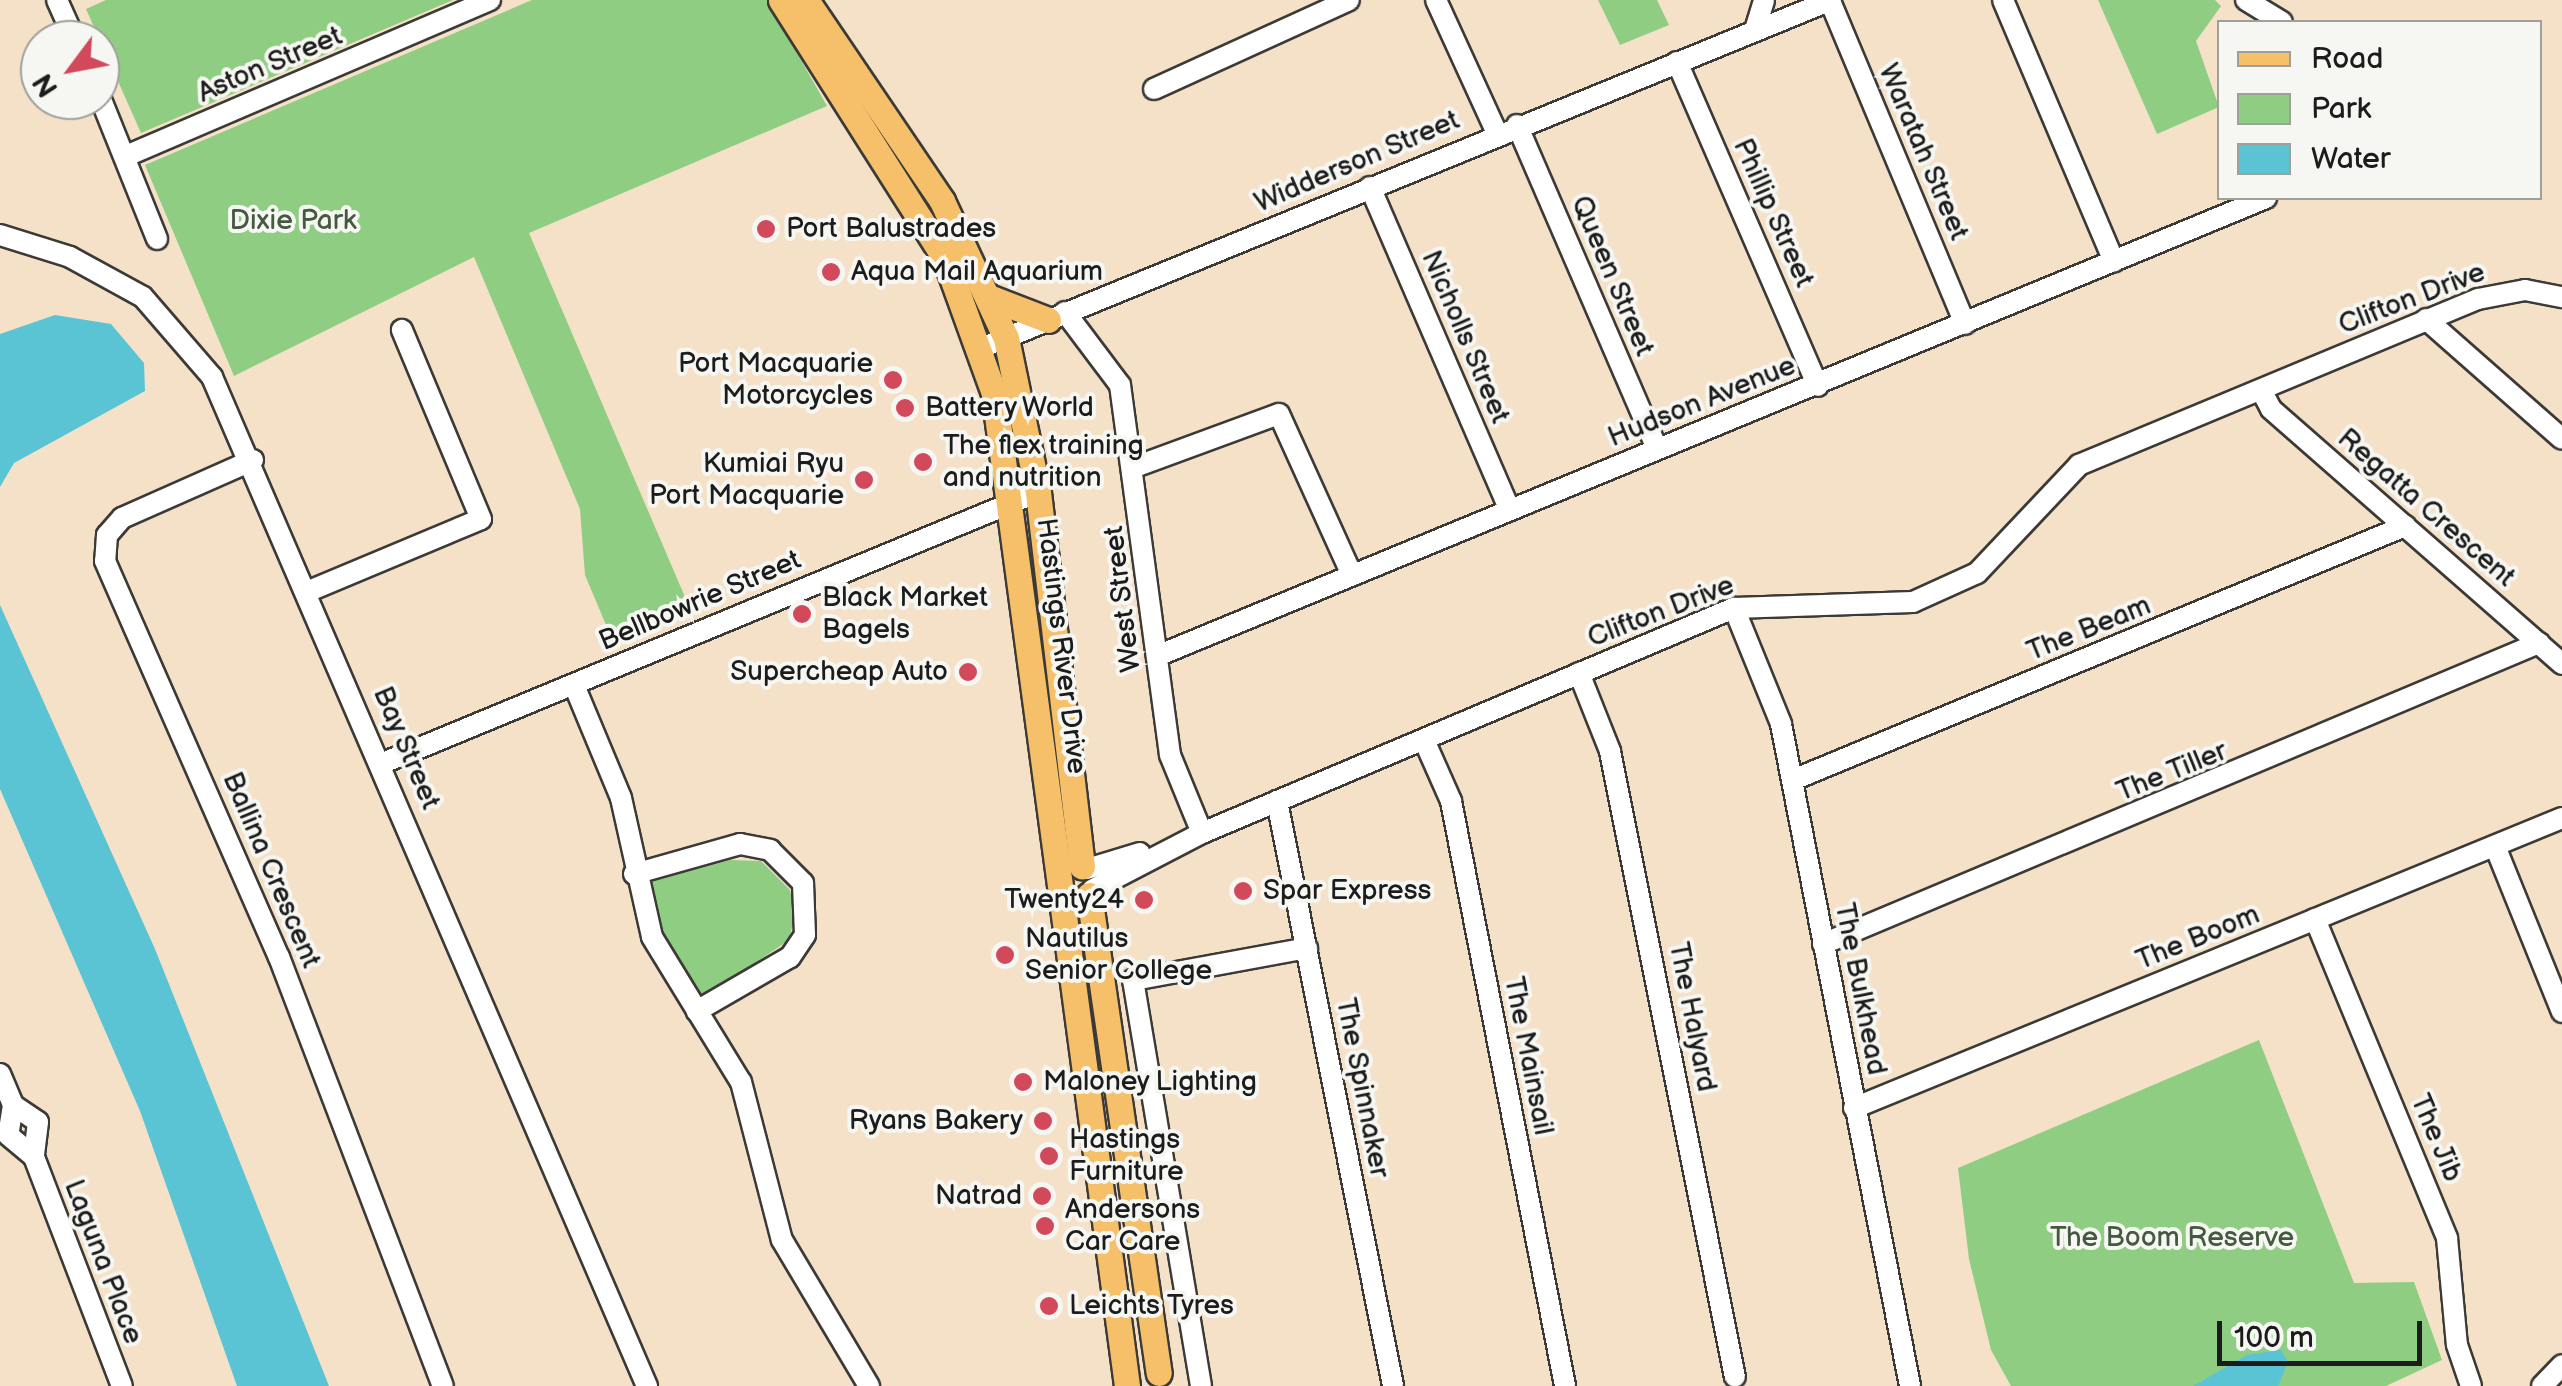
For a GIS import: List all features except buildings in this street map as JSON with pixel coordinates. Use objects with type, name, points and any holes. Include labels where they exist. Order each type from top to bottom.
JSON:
[{"type":"main road","name":"Hastings River Drive","points":[[782,0],[918,208],[994,343],[1038,492],[1087,880],[1167,1380]]},
{"type":"main road","name":"Hastings River Drive","points":[[806,0],[942,201],[991,298],[1060,887],[1127,1386]]},
{"type":"main road","points":[[991,298],[1056,316]]},
{"type":"main road","points":[[1060,887],[1087,880]]},
{"type":"main road","points":[[1127,1386],[1167,1380]]},
{"type":"street","name":"Aston Street","points":[[126,156],[490,0]]},
{"type":"street","points":[[1154,89],[1349,0]]},
{"type":"street","name":"Queen Street","points":[[1436,0],[1507,129],[1657,448]]},
{"type":"street","points":[[1754,30],[1764,0]]},
{"type":"street","name":"Widderson Street","points":[[994,343],[1507,129],[1831,0]]},
{"type":"street","name":"Waratah Street","points":[[1831,0],[1965,324]]},
{"type":"street","points":[[2004,0],[2114,261]]},
{"type":"street","points":[[2246,0],[2279,20]]},
{"type":"street","name":"Phillip Street","points":[[1677,62],[1818,386]]},
{"type":"street","points":[[110,120],[157,239]]},
{"type":"street","name":"Nicholls Street","points":[[1370,186],[1510,510]]},
{"type":"street","name":"Hudson Avenue","points":[[1157,656],[2261,200]]},
{"type":"street","name":"Bay Street","points":[[0,235],[70,257],[144,297],[194,348],[253,460],[647,1386]]},
{"type":"street","name":"Clifton Drive","points":[[1087,880],[1734,608],[1884,607],[1961,583],[2079,465],[2426,319],[2514,290],[2562,297]]},
{"type":"street","name":"West Street","points":[[1056,316],[1120,385],[1170,755],[1202,833]]},
{"type":"street","points":[[2426,319],[2562,439]]},
{"type":"street","points":[[309,592],[482,519],[402,330]]},
{"type":"street","name":"Regatta Crescent","points":[[2261,390],[2270,408],[2562,664]]},
{"type":"street","points":[[1134,467],[1279,414],[1352,575]]},
{"type":"street","name":"Ballina Crescent","points":[[253,460],[122,518],[107,535],[105,561],[279,957],[443,1386]]},
{"type":"street","name":"Bellbowrie Street","points":[[383,763],[1038,492]]},
{"type":"street","name":"The Beam","points":[[1793,780],[2405,526]]},
{"type":"street","name":"The Bulkhead","points":[[1734,608],[1793,780],[1910,1386]]},
{"type":"street","name":"The Tiller","points":[[1823,944],[2539,643]]},
{"type":"street","name":"The Halyard","points":[[1579,674],[1610,750],[1735,1377]]},
{"type":"street","points":[[574,685],[622,798],[634,874],[652,938],[741,1082],[782,1240],[869,1386]]},
{"type":"street","name":"The Mainsail","points":[[1424,740],[1450,801],[1565,1386]]},
{"type":"street","name":"The Spinnaker","points":[[1277,801],[1393,1386]]},
{"type":"street","name":"The Boom","points":[[1854,1108],[2562,818]]},
{"type":"street","points":[[634,874],[740,844],[770,850],[803,883],[805,935],[790,957],[698,1011]]},
{"type":"street","points":[[2495,846],[2562,1012]]},
{"type":"street","name":"The Jib","points":[[2315,919],[2447,1238],[2456,1345],[2471,1386]]},
{"type":"street","points":[[1202,1386],[1133,980],[1307,948]]},
{"type":"street","name":"Laguna Place","points":[[0,1074],[13,1105],[8,1135],[34,1157]]},
{"type":"street","name":"Laguna Place","points":[[13,1105],[38,1122],[34,1157],[122,1386]]},
{"type":"street","points":[[2542,1386],[2562,1366]]},
{"type":"green space","points":[[106,0],[453,0],[141,133],[120,86],[120,20],[91,20],[86,9]]},
{"type":"green space","name":"Dixie Park","points":[[532,0],[767,0],[827,106],[529,233],[691,611],[614,644],[585,575],[580,509],[474,257],[234,376],[145,165]]},
{"type":"green space","points":[[1598,0],[1657,0],[1669,25],[1620,45]]},
{"type":"green space","points":[[2098,0],[2215,0],[2221,6],[2196,41],[2217,108],[2157,134]]},
{"type":"green space","points":[[730,860],[761,861],[790,890],[795,915],[789,940],[703,998],[670,952],[646,883]]},
{"type":"green space","name":"The Boom Reserve","points":[[2259,1040],[2354,1283],[2414,1282],[2442,1360],[2386,1386],[2011,1386],[1991,1350],[1969,1259],[1958,1168]]},
{"type":"water","points":[[55,315],[111,324],[144,363],[145,391],[14,463],[0,487],[0,334]]},
{"type":"water","points":[[0,605],[155,949],[329,1386],[237,1386],[140,1111],[0,789]]},
{"type":"water","points":[[2281,1350],[2288,1362],[2278,1386],[2193,1386],[2247,1355]]},
{"type":"place","name":"Port Balustrades","points":[[766,229]]},
{"type":"place","name":"Aqua Mail Aquarium","points":[[831,272]]},
{"type":"place","name":"Port Macquarie Motorcycles","points":[[893,380]]},
{"type":"place","name":"Battery World","points":[[905,408]]},
{"type":"place","name":"The flex training and nutrition","points":[[923,462]]},
{"type":"place","name":"Kumiai Ryu Port Macquarie","points":[[864,480]]},
{"type":"place","name":"Black Market Bagels","points":[[802,614]]},
{"type":"place","name":"Supercheap Auto","points":[[968,672]]},
{"type":"place","name":"Spar Express","points":[[1243,891]]},
{"type":"place","name":"Twenty24","points":[[1144,900]]},
{"type":"place","name":"Nautilus Senior College","points":[[1005,955]]},
{"type":"place","name":"Maloney Lighting","points":[[1023,1082]]},
{"type":"place","name":"Ryans Bakery","points":[[1043,1121]]},
{"type":"place","name":"Hastings Furniture","points":[[1049,1156]]},
{"type":"place","name":"Natrad","points":[[1042,1196]]},
{"type":"place","name":"Andersons Car Care","points":[[1045,1226]]},
{"type":"place","name":"Leichts Tyres","points":[[1049,1306]]}]
